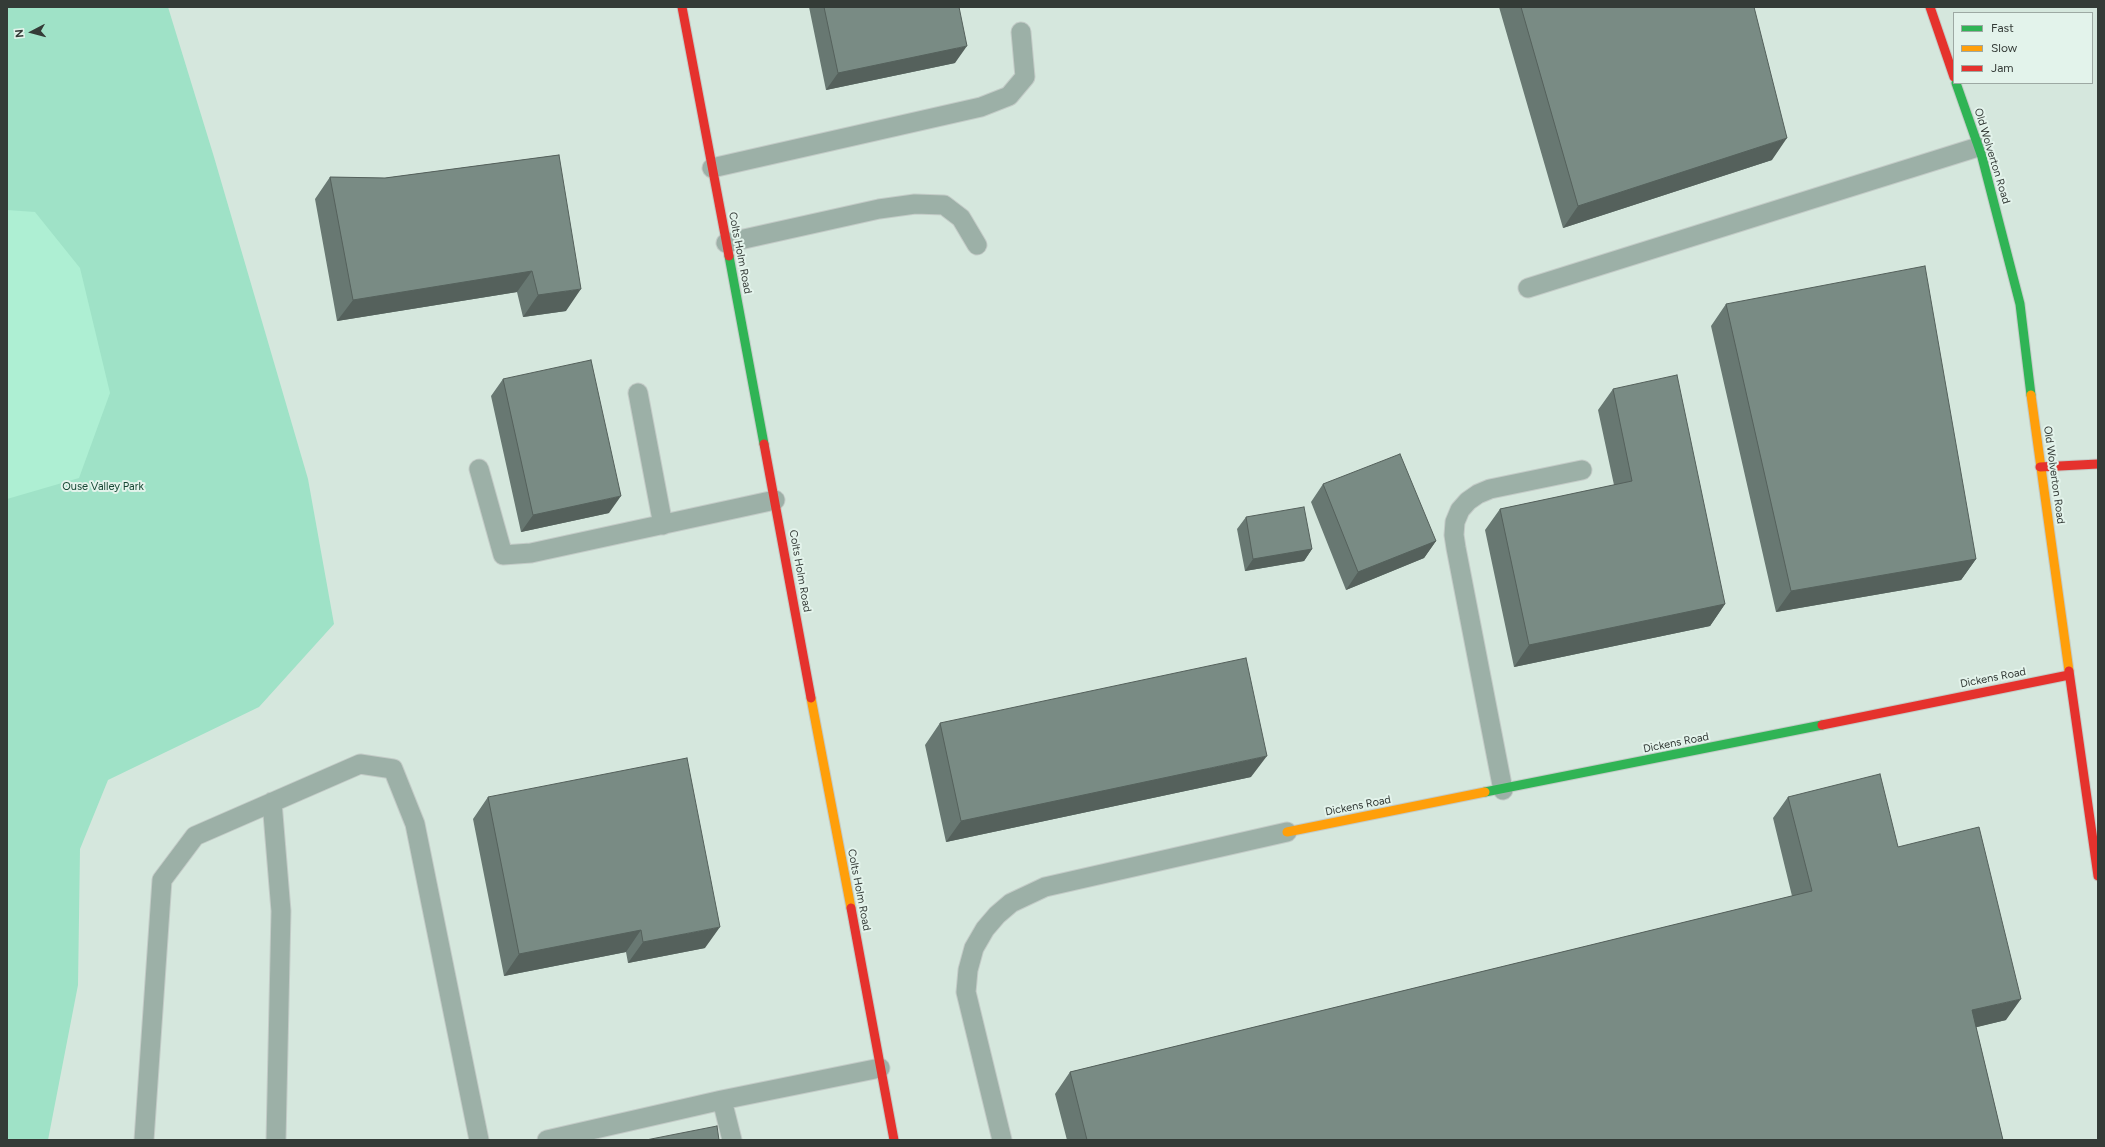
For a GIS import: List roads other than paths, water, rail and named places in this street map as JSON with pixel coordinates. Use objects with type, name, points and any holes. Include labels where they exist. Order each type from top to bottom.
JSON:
[{"type":"street","name":"Colts Holm Road","points":[[682,7],[894,1140]]},
{"type":"street","name":"Old Wolverton Road","points":[[1930,7],[1953,74]]},
{"type":"street","name":"Old Wolverton Road","points":[[1956,84],[1978,147],[2020,304],[2040,467],[2098,876]]},
{"type":"street","points":[[2040,467],[2098,464]]},
{"type":"street","name":"Dickens Road","points":[[1287,832],[1503,790],[2069,675]]},
{"type":"lane","points":[[712,168],[980,107],[1009,96],[1025,78],[1020,32]]},
{"type":"lane","points":[[1528,288],[1978,147]]},
{"type":"lane","points":[[726,243],[879,209],[915,204],[944,205],[961,218],[977,244]]},
{"type":"lane","points":[[638,393],[663,525]]},
{"type":"lane","points":[[479,469],[503,555],[531,553],[775,500]]},
{"type":"lane","points":[[1503,790],[1456,548],[1454,535],[1455,522],[1460,510],[1468,501],[1478,494],[1490,489],[1582,470]]},
{"type":"lane","points":[[144,1140],[162,880],[195,836],[360,764],[393,769],[415,824],[479,1140]]},
{"type":"lane","points":[[272,802],[281,911],[276,1140]]},
{"type":"lane","points":[[1002,1140],[966,992],[968,970],[974,948],[985,929],[997,914],[1011,903],[1045,887],[1287,832]]},
{"type":"lane","points":[[547,1140],[722,1100],[880,1068]]},
{"type":"lane","points":[[722,1100],[732,1140]]},
{"type":"park label","name":"Ouse Valley Park","points":[[103,487]]}]
